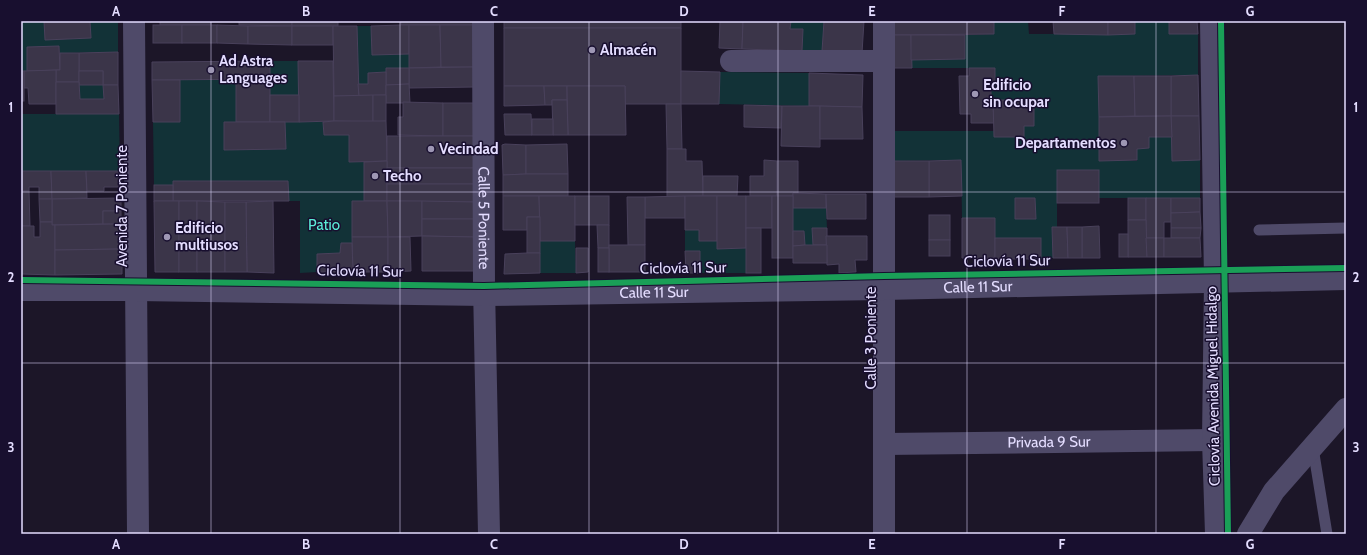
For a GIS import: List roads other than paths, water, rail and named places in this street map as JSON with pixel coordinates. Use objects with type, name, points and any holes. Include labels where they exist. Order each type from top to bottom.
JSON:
[{"type":"street","name":"Avenida 7 Poniente","points":[[134,21],[138,534]]},
{"type":"street","name":"Calle 5 Poniente","points":[[483,21],[485,295],[489,534]]},
{"type":"street","name":"Calle 3 Poniente","points":[[884,21],[884,534]]},
{"type":"street","points":[[1211,21],[1215,281],[1214,440],[1216,534]]},
{"type":"street","points":[[731,61],[884,61]]},
{"type":"street","name":"Calle 11 Sur","points":[[21,290],[136,290],[485,295],[884,289],[1346,279]]},
{"type":"street","points":[[1248,534],[1274,491],[1346,409]]},
{"type":"street","name":"Privada 9 Sur","points":[[885,444],[1214,440]]},
{"type":"lane","points":[[1259,230],[1346,228]]},
{"type":"lane","points":[[1313,447],[1327,534]]},
{"type":"place","name":"Almacén","points":[[592,50]]},
{"type":"place","name":"Ad Astra Languages","points":[[211,70]]},
{"type":"place","name":"Edificio sin ocupar","points":[[975,94]]},
{"type":"place","name":"Departamentos","points":[[1124,143]]},
{"type":"place","name":"Vecindad","points":[[431,149]]},
{"type":"place","name":"Techo","points":[[375,176]]},
{"type":"place","name":"Edificio multiusos","points":[[167,237]]},
{"type":"park label","name":"Patio","points":[[324,225]]}]
